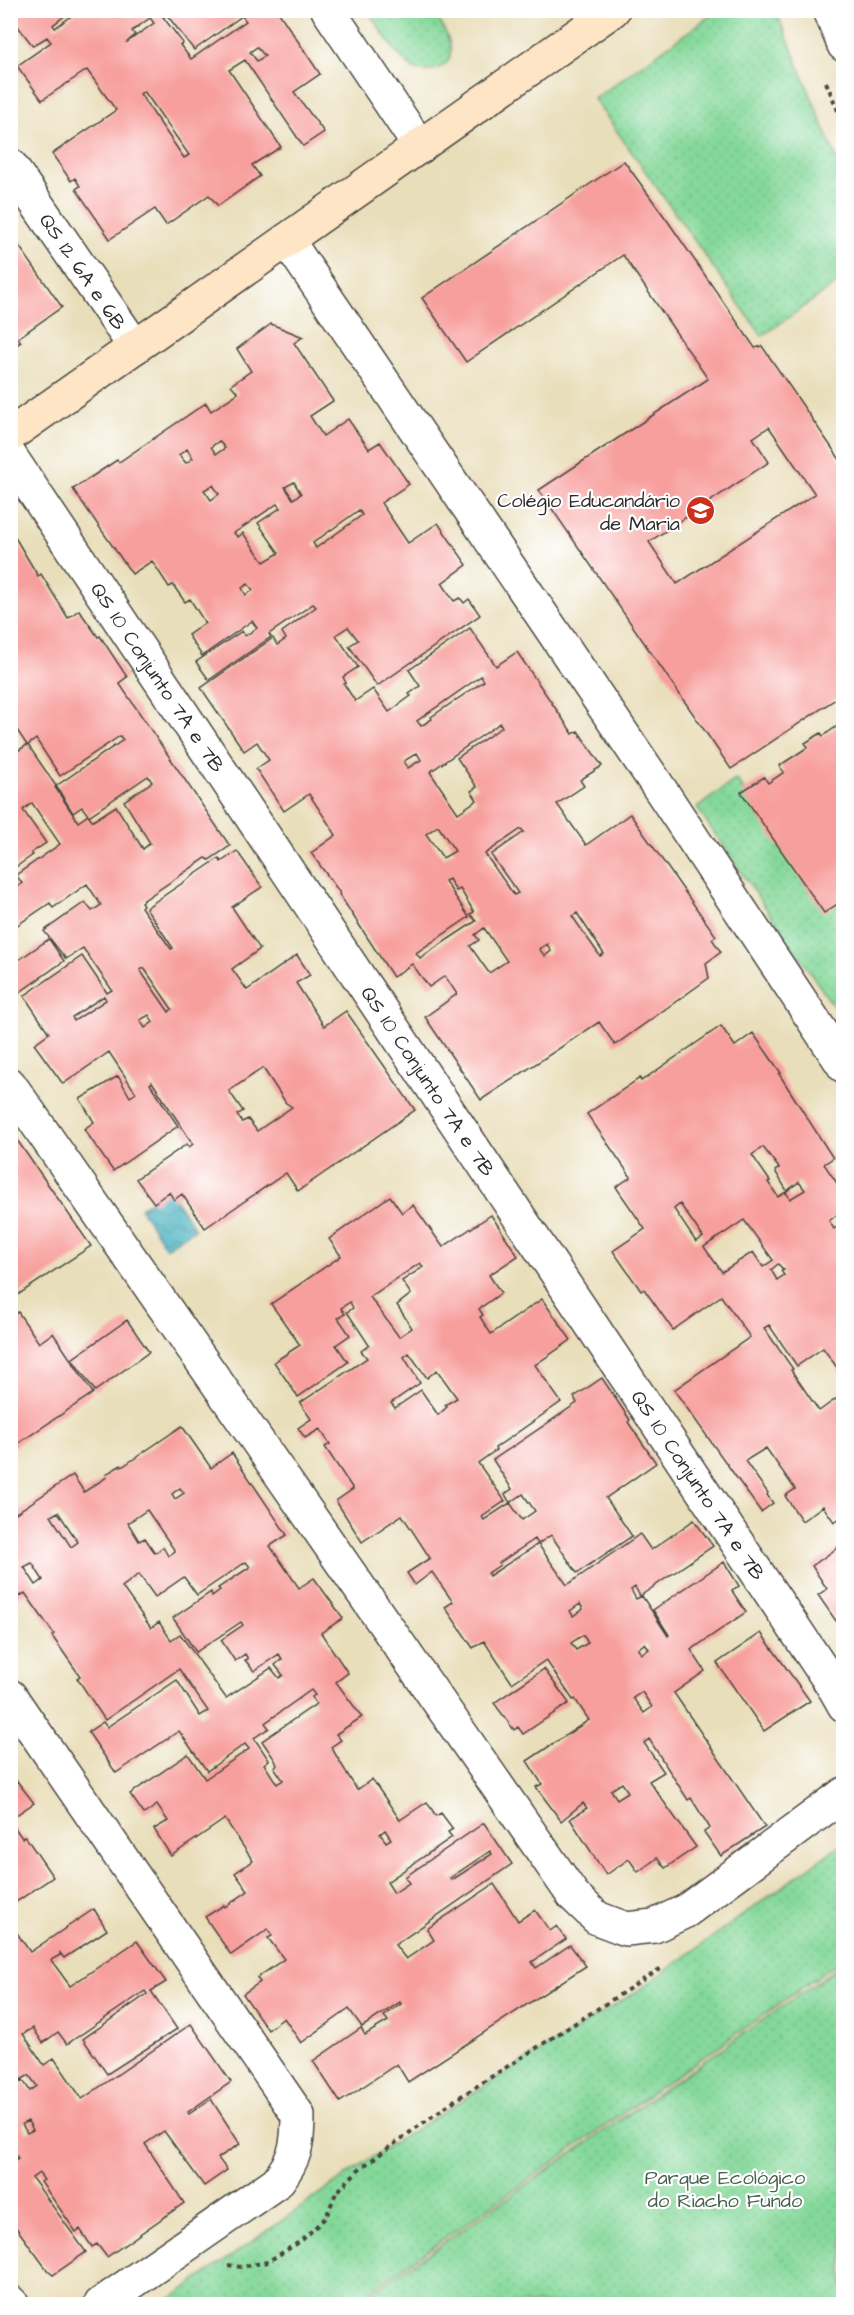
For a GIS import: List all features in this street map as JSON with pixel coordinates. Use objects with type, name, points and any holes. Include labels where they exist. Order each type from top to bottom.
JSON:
[{"type":"street","points":[[328,10],[420,147]]},
{"type":"street","points":[[10,435],[613,10]]},
{"type":"street","points":[[830,10],[843,45]]},
{"type":"street","name":"QS 12 6A e 6B","points":[[10,165],[135,347]]},
{"type":"street","points":[[287,240],[662,792],[843,1066]]},
{"type":"street","name":"QS 10 Conjunto 7A e 7B","points":[[10,456],[835,1689],[843,1705]]},
{"type":"street","points":[[10,1085],[573,1895],[597,1918],[626,1929],[654,1926],[686,1911],[843,1794]]},
{"type":"street","points":[[10,1696],[298,2115],[298,2144],[290,2166],[278,2182],[101,2304]]},
{"type":"path","points":[[222,2264],[241,2267],[267,2262],[301,2241],[326,2217],[336,2193],[358,2170],[452,2102],[672,1961]]},
{"type":"green space","points":[[368,11],[433,11],[450,44],[451,52],[448,60],[443,66],[430,71],[414,69],[395,50]]},
{"type":"green space","points":[[717,11],[776,11],[843,174],[843,279],[762,336],[594,99]]},
{"type":"green space","points":[[736,779],[823,898],[843,884],[843,1020],[697,808]]},
{"type":"green space","points":[[843,1843],[843,1959],[351,2304],[163,2304],[387,2147],[636,1992]]},
{"type":"green space","name":"Parque Ecológico do Riacho Fundo","points":[[843,1964],[843,2304],[356,2304]]},
{"type":"water","points":[[169,1189],[195,1229],[166,1248],[140,1208]]},
{"type":"building","points":[[10,10],[72,10],[53,25],[55,28],[77,12],[75,10],[277,10],[320,74],[294,92],[324,132],[303,146],[245,60],[229,70],[281,147],[252,165],[260,176],[218,206],[209,195],[166,225],[155,209],[110,239],[76,189],[80,186],[75,178],[71,181],[52,154],[116,110],[87,70],[42,100],[17,66],[51,42],[47,37],[33,46],[10,16]],"holes":[[[167,15],[194,50],[242,16],[246,21],[191,59],[180,45],[183,43],[163,17]],[[150,18],[154,23],[126,43],[135,35],[132,31]],[[257,47],[265,56],[257,61],[250,52]],[[144,91],[189,155],[184,158],[140,94]]]},
{"type":"building","points":[[624,161],[755,348],[762,346],[843,464],[843,694],[731,769],[539,490],[708,379],[623,255],[466,362],[422,298]],"holes":[[[769,427],[815,494],[677,584],[649,542],[769,462],[753,438]]]},
{"type":"building","points":[[10,233],[62,307],[18,338],[21,342],[10,349]]},
{"type":"building","points":[[271,324],[303,337],[294,343],[333,401],[310,416],[323,436],[348,419],[369,449],[380,442],[409,484],[381,503],[408,543],[438,523],[467,565],[442,583],[454,601],[460,598],[464,603],[469,599],[480,615],[377,686],[349,646],[358,640],[348,627],[336,635],[358,667],[343,677],[346,683],[344,684],[355,701],[373,689],[389,712],[411,696],[409,694],[420,686],[409,670],[470,628],[496,666],[517,652],[573,734],[578,731],[602,766],[580,780],[584,786],[557,804],[586,845],[630,814],[716,936],[712,939],[721,952],[706,963],[709,978],[615,1045],[599,1022],[481,1100],[425,1017],[457,994],[445,976],[429,987],[412,964],[393,977],[340,893],[311,853],[336,835],[309,794],[284,811],[256,769],[269,760],[257,742],[244,751],[201,688],[273,638],[277,645],[286,639],[282,632],[316,607],[313,604],[269,634],[271,637],[209,680],[196,662],[242,631],[245,636],[257,628],[252,621],[202,656],[188,635],[205,623],[190,599],[185,602],[173,585],[169,587],[152,561],[132,574],[73,489],[117,460],[119,462],[206,403],[211,411],[238,393],[231,385],[251,371],[237,349]],"holes":[[[219,441],[225,448],[216,454],[211,447]],[[187,449],[193,458],[186,463],[179,455]],[[294,482],[301,494],[293,499],[285,487]],[[213,485],[219,494],[211,500],[204,490]],[[277,504],[280,508],[258,523],[279,553],[264,562],[243,533],[238,537],[234,533]],[[359,510],[362,515],[316,548],[313,543]],[[248,584],[253,590],[246,595],[242,588]],[[481,676],[484,681],[431,717],[432,719],[421,726],[417,721]],[[500,723],[502,727],[457,758],[477,787],[471,791],[477,800],[458,813],[430,772]],[[417,753],[421,760],[408,768],[404,761]],[[438,826],[455,851],[443,858],[426,834]],[[521,829],[524,832],[491,855],[518,893],[514,895],[485,854]],[[449,879],[456,891],[460,889],[462,892],[474,912],[470,914],[476,921],[420,958],[416,953],[469,917],[445,881]],[[577,913],[604,954],[600,956],[572,916]],[[484,928],[507,961],[489,973],[470,946],[479,940],[475,935]],[[547,944],[551,951],[545,956],[539,949]]]},
{"type":"building","points":[[13,534],[38,576],[41,574],[68,618],[79,610],[98,637],[100,636],[127,677],[119,683],[230,846],[209,860],[206,858],[141,902],[143,905],[141,907],[171,949],[173,948],[146,908],[219,858],[221,862],[237,851],[262,887],[232,907],[260,949],[232,969],[247,990],[297,955],[310,975],[296,983],[324,1026],[346,1011],[415,1110],[298,1191],[286,1173],[205,1228],[182,1194],[174,1200],[169,1192],[154,1203],[136,1179],[187,1144],[189,1147],[193,1144],[152,1082],[150,1084],[178,1126],[113,1171],[84,1129],[94,1122],[80,1099],[118,1076],[130,1097],[136,1093],[109,1052],[63,1084],[34,1044],[49,1033],[24,996],[82,956],[107,993],[112,990],[83,948],[66,959],[44,931],[85,902],[92,911],[101,905],[87,884],[53,908],[50,903],[10,930],[10,878],[17,887],[22,883],[16,875],[60,844],[32,803],[23,810],[46,843],[10,871],[10,780],[14,777],[10,772],[10,756],[27,745],[13,724],[10,726],[10,535]],"holes":[[[120,736],[123,740],[56,786],[28,745],[36,739],[60,776]],[[148,776],[152,782],[124,801],[150,843],[143,849],[116,806],[93,821],[89,816]],[[56,786],[73,813],[82,807],[88,815],[78,822]],[[144,968],[172,1009],[169,1012],[140,970]],[[104,996],[106,1000],[74,1021],[72,1017]],[[149,1015],[153,1022],[145,1028],[140,1020]],[[263,1068],[286,1103],[292,1107],[257,1131],[248,1119],[242,1122],[237,1115],[243,1111],[229,1091]]]},
{"type":"building","points":[[843,722],[843,900],[824,913],[741,792],[764,777],[768,783],[784,772],[779,766],[808,747],[805,743],[821,733],[823,736]]},
{"type":"building","points":[[49,939],[64,961],[10,999],[10,966]]},
{"type":"building","points":[[721,1026],[735,1046],[753,1033],[781,1073],[779,1074],[833,1158],[824,1164],[843,1192],[843,1210],[829,1221],[834,1229],[843,1222],[843,1376],[823,1348],[797,1366],[769,1325],[764,1328],[819,1411],[843,1394],[843,1516],[834,1522],[823,1506],[802,1521],[785,1496],[795,1489],[766,1448],[745,1461],[773,1503],[761,1512],[674,1390],[750,1337],[721,1296],[673,1330],[644,1289],[641,1291],[613,1251],[645,1229],[616,1187],[631,1177],[587,1114],[640,1078],[641,1081]],"holes":[[[763,1147],[779,1168],[775,1171],[787,1191],[799,1182],[805,1190],[790,1199],[786,1192],[778,1197],[752,1155]],[[680,1204],[703,1237],[696,1242],[674,1209]],[[744,1220],[773,1260],[763,1267],[753,1252],[722,1272],[704,1247]],[[778,1264],[784,1270],[781,1271],[784,1275],[777,1280],[771,1270]]]},
{"type":"building","points":[[10,1130],[91,1246],[10,1300],[10,1189],[13,1187],[10,1183]]},
{"type":"building","points":[[390,1196],[402,1213],[413,1205],[443,1247],[491,1215],[518,1256],[489,1275],[501,1293],[479,1309],[483,1315],[480,1317],[491,1334],[542,1299],[571,1340],[535,1365],[561,1402],[495,1448],[496,1450],[478,1463],[505,1501],[482,1517],[484,1520],[510,1503],[505,1494],[512,1489],[493,1460],[577,1403],[574,1397],[602,1378],[656,1463],[606,1498],[632,1536],[577,1573],[551,1535],[538,1544],[567,1585],[640,1534],[651,1550],[694,1520],[713,1546],[640,1596],[635,1587],[631,1590],[636,1599],[642,1596],[668,1636],[653,1610],[724,1562],[739,1586],[732,1591],[746,1612],[691,1650],[705,1671],[674,1693],[765,1827],[721,1856],[704,1832],[710,1828],[691,1798],[688,1800],[649,1739],[644,1743],[664,1772],[649,1781],[696,1847],[665,1868],[657,1858],[638,1872],[629,1859],[606,1875],[570,1819],[587,1808],[583,1803],[561,1821],[536,1787],[542,1784],[527,1761],[589,1720],[575,1699],[573,1700],[546,1660],[512,1683],[484,1641],[473,1648],[445,1607],[453,1602],[432,1572],[415,1585],[407,1573],[430,1558],[402,1515],[362,1542],[336,1501],[353,1489],[325,1447],[330,1444],[320,1429],[305,1438],[298,1428],[311,1419],[300,1403],[367,1358],[361,1351],[369,1345],[347,1312],[353,1308],[350,1302],[341,1308],[345,1314],[338,1318],[350,1335],[336,1345],[348,1362],[298,1397],[274,1362],[300,1345],[271,1304],[341,1256],[329,1239]],"holes":[[[420,1263],[423,1267],[402,1281],[411,1294],[397,1305],[412,1328],[399,1337],[370,1297]],[[409,1353],[427,1378],[437,1370],[457,1398],[445,1405],[447,1407],[438,1415],[421,1390],[395,1408],[391,1403],[420,1383],[404,1357]],[[523,1494],[535,1511],[522,1520],[510,1503]],[[535,1539],[538,1544],[489,1576],[488,1573],[500,1565],[499,1563]],[[580,1604],[583,1609],[573,1616],[570,1611]],[[583,1635],[588,1643],[576,1650],[571,1643]],[[645,1643],[649,1649],[641,1654],[638,1649]],[[642,1692],[652,1707],[644,1713],[633,1698]],[[622,1783],[628,1792],[617,1799],[611,1790]]]},
{"type":"building","points":[[18,1312],[39,1343],[53,1333],[93,1393],[10,1449],[10,1314],[12,1316]]},
{"type":"building","points":[[127,1320],[149,1352],[95,1391],[72,1359]]},
{"type":"building","points":[[182,1426],[211,1468],[232,1453],[287,1535],[270,1546],[299,1588],[314,1578],[343,1618],[321,1633],[348,1673],[336,1682],[362,1717],[336,1734],[341,1740],[331,1747],[357,1790],[372,1779],[400,1820],[427,1802],[436,1816],[441,1813],[453,1829],[448,1832],[452,1837],[387,1882],[394,1893],[409,1883],[405,1877],[484,1823],[512,1864],[395,1945],[406,1959],[434,1940],[427,1929],[494,1884],[518,1921],[535,1910],[550,1931],[557,1926],[566,1939],[532,1962],[536,1968],[570,1945],[586,1966],[408,2082],[397,2064],[340,2102],[313,2061],[361,2028],[365,2035],[388,2021],[384,2016],[401,2004],[400,2002],[362,2027],[349,2009],[301,2043],[284,2018],[268,2030],[243,1994],[260,1982],[257,1978],[284,1959],[268,1938],[272,1936],[268,1929],[231,1955],[205,1917],[248,1891],[235,1873],[253,1861],[225,1819],[171,1856],[154,1829],[168,1821],[157,1805],[144,1814],[130,1794],[188,1754],[205,1779],[249,1749],[245,1744],[207,1771],[179,1731],[116,1773],[88,1732],[103,1722],[107,1727],[177,1680],[200,1716],[208,1711],[179,1669],[105,1720],[77,1678],[80,1676],[52,1636],[54,1634],[25,1593],[10,1602],[10,1517],[73,1475],[84,1492],[107,1477],[106,1474],[121,1465],[122,1467]],"holes":[[[180,1488],[184,1493],[175,1499],[172,1494]],[[147,1510],[175,1551],[168,1556],[163,1547],[155,1553],[145,1538],[139,1541],[128,1523]],[[58,1512],[78,1542],[71,1547],[51,1516]],[[246,1562],[250,1567],[218,1588],[220,1590],[212,1596],[211,1592],[173,1618],[196,1652],[241,1622],[243,1625],[221,1640],[235,1661],[245,1654],[248,1659],[245,1660],[254,1671],[279,1654],[282,1659],[275,1665],[283,1675],[279,1678],[271,1668],[226,1698],[180,1634],[171,1640],[159,1622],[151,1628],[122,1587],[139,1574],[155,1597],[184,1577],[197,1595]],[[32,1563],[43,1580],[36,1585],[24,1567]],[[311,1690],[315,1695],[312,1697],[316,1704],[262,1741],[275,1760],[277,1765],[274,1767],[283,1780],[277,1784],[264,1764],[269,1760],[254,1738],[269,1728],[265,1723]],[[385,1830],[391,1839],[386,1842],[380,1834]],[[490,1851],[492,1854],[452,1880],[450,1878]]]},
{"type":"building","points":[[843,1544],[843,1616],[836,1621],[818,1595],[827,1589],[812,1566]]},
{"type":"building","points":[[761,1633],[810,1701],[764,1731],[717,1663]]},
{"type":"building","points":[[544,1669],[569,1703],[523,1734],[518,1727],[514,1730],[494,1703]]},
{"type":"building","points":[[17,1781],[34,1803],[10,1819],[10,1785]]},
{"type":"building","points":[[10,1821],[22,1838],[25,1836],[53,1877],[10,1906]]},
{"type":"building","points":[[94,1909],[107,1930],[64,1958],[60,1953],[51,1960],[70,1986],[137,1941],[166,1982],[151,1991],[177,2029],[107,2074],[83,2039],[147,1994],[145,1991],[67,2044],[58,2032],[43,2043],[33,2028],[23,2034],[44,2065],[54,2058],[82,2099],[191,2024],[231,2082],[188,2112],[189,2114],[211,2099],[240,2144],[218,2158],[227,2170],[204,2186],[164,2131],[145,2144],[184,2203],[107,2257],[97,2244],[92,2247],[80,2229],[76,2232],[41,2182],[44,2180],[39,2173],[32,2178],[86,2252],[53,2275],[12,2222],[10,2223],[10,2163],[18,2158],[10,2148],[10,2088],[23,2080],[30,2091],[37,2086],[29,2075],[21,2080],[18,2076],[10,2082],[10,1923],[30,1952]],"holes":[[[28,2121],[33,2130],[27,2133],[22,2124]]]},
{"type":"place","name":"Colégio Educandário de Maria","points":[[701,511]]}]
